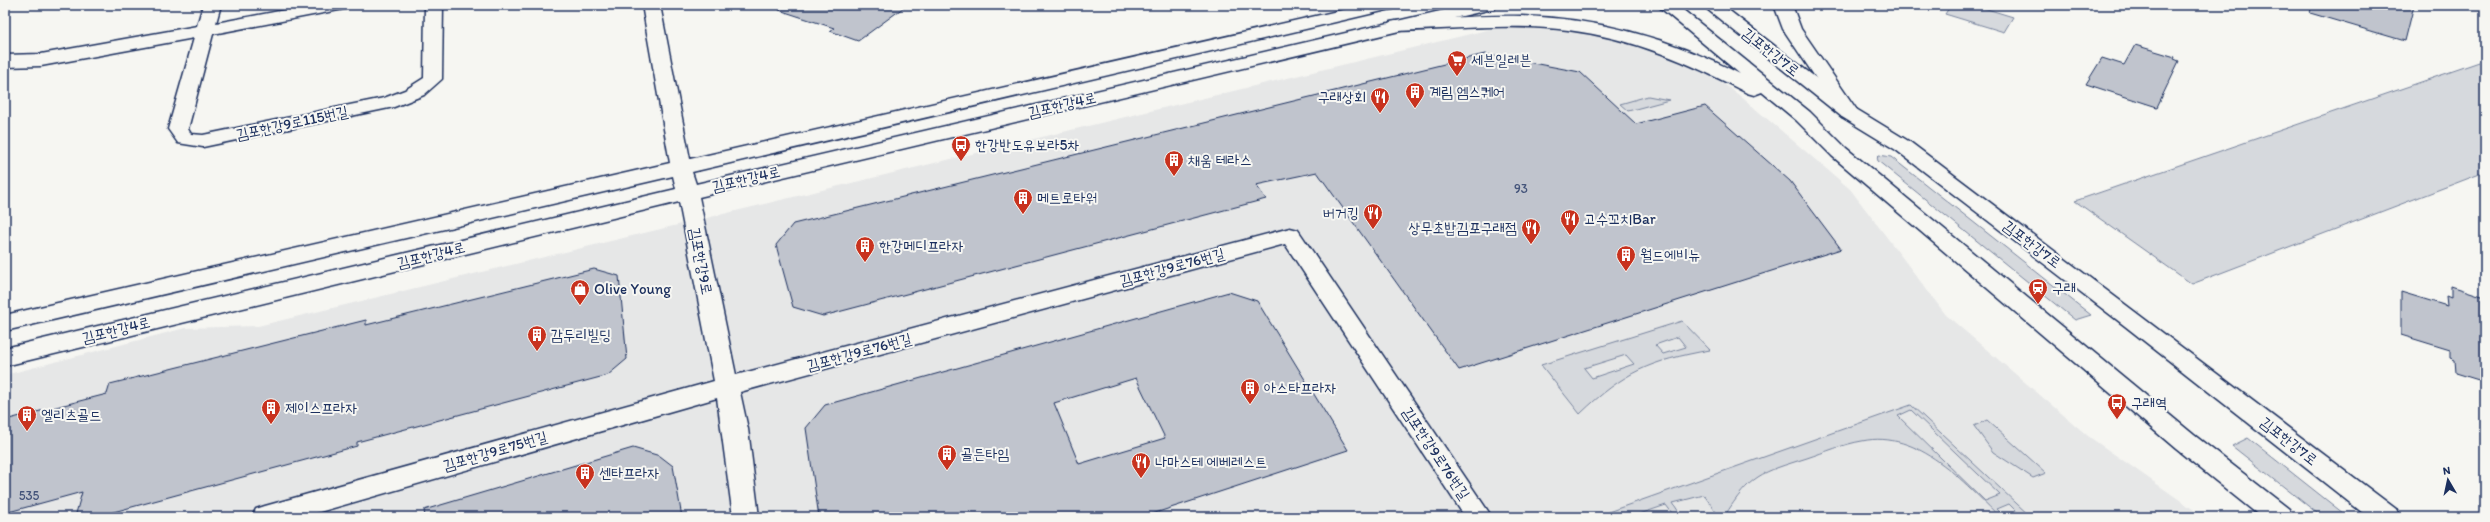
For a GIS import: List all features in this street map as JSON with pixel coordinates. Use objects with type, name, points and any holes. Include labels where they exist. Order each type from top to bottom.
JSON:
[{"type":"street","name":"김포한강9로115번길","points":[[212,5],[178,129],[185,139],[203,141],[387,103],[407,97],[424,88],[433,79],[434,5]]},
{"type":"street","points":[[5,61],[41,60],[83,53],[339,5]]},
{"type":"street","name":"김포한강9로","points":[[651,5],[681,166],[735,429],[746,517]]},
{"type":"street","name":"김포한강4로","points":[[5,323],[681,166],[1387,5]]},
{"type":"street","name":"김포한강4로","points":[[5,357],[687,193],[1488,5]]},
{"type":"street","name":"김포한강7로","points":[[1666,5],[1803,116],[1851,162],[2179,436],[2280,517]]},
{"type":"street","name":"김포한강7로","points":[[1711,5],[1848,113],[1903,146],[2133,320],[2387,517]]},
{"type":"street","points":[[1783,5],[1792,29],[1848,113]]},
{"type":"street","points":[[1396,26],[1538,22],[1593,28],[1629,35],[1710,65],[1803,116]]},
{"type":"street","name":"김포한강9로76번길","points":[[726,388],[1290,236],[1479,517]]},
{"type":"street","name":"김포한강9로75번길","points":[[265,517],[726,388]]},
{"type":"shaded area","points":[[1951,5],[1974,5],[2013,17],[2004,32],[1945,14]]},
{"type":"shaded area","points":[[1519,27],[1569,30],[1597,34],[1658,50],[1709,73],[1739,95],[1850,189],[1946,315],[2088,436],[2204,517],[5,517],[5,375],[185,328],[258,326],[1495,28]]},
{"type":"shaded area","points":[[2485,60],[2485,172],[2192,284],[2075,201]]},
{"type":"shaded area","points":[[1648,96],[1669,100],[1628,111],[1620,104]]},
{"type":"shaded area","points":[[1879,155],[1891,157],[2091,315],[2075,320],[1878,161],[1877,157]]},
{"type":"shaded area","points":[[1682,321],[1710,350],[1671,359],[1639,370],[1611,387],[1580,414],[1541,365]],"holes":[[[1678,337],[1686,347],[1663,354],[1655,345]],[[1626,355],[1634,364],[1592,378],[1584,368]]]},
{"type":"shaded area","points":[[1911,405],[2031,517],[2022,517],[2009,504],[1997,509],[2005,517],[2000,517],[1956,475],[1939,462],[1921,451],[1903,443],[1883,439],[1848,444],[1767,472],[1750,483],[1733,503],[1724,517],[1711,517],[1718,515],[1704,495],[1673,503],[1682,517],[1675,517],[1666,505],[1631,517],[1594,517]],"holes":[[[1911,410],[2000,495],[1985,501],[1898,416]]]},
{"type":"shaded area","points":[[1987,420],[2046,473],[2033,478],[1993,452],[1974,426]]},
{"type":"shaded area","points":[[2248,438],[2348,517],[2322,517],[2232,446]]},
{"type":"building","points":[[780,5],[907,5],[858,41],[830,31],[834,28],[779,10]]},
{"type":"building","points":[[2312,5],[2414,5],[2405,41],[2310,13]]},
{"type":"building","points":[[2135,45],[2175,57],[2174,59],[2179,61],[2157,107],[2086,84],[2102,58],[2124,65]]},
{"type":"building","points":[[1485,54],[1580,72],[1636,124],[1705,106],[1790,181],[1841,249],[1459,370],[1317,172],[1256,185],[1266,199],[823,316],[793,307],[776,245],[793,224]]},
{"type":"building","points":[[594,269],[619,276],[627,359],[608,375],[357,442],[357,446],[95,517],[75,517],[82,492],[5,513],[5,420],[107,394],[110,384],[366,320],[366,325]]},
{"type":"building","points":[[2451,286],[2485,297],[2485,382],[2456,373],[2455,360],[2450,358],[2450,350],[2401,335],[2401,292],[2447,306],[2446,296],[2451,298]]},
{"type":"building","points":[[1229,292],[1257,301],[1348,450],[1143,517],[819,517],[806,428],[825,405]],"holes":[[[1136,378],[1165,438],[1079,464],[1054,403]]]},
{"type":"building","name":"센타프라자","points":[[633,448],[660,456],[673,466],[682,517],[425,517],[424,510]]},
{"type":"place","name":"세븐일레븐","points":[[1457,77]]},
{"type":"place","name":"계림 엠스퀘어","points":[[1415,109]]},
{"type":"place","name":"구래상회","points":[[1380,114]]},
{"type":"place","name":"한강반도유보라5차","points":[[961,162]]},
{"type":"place","name":"채움 테라스","points":[[1174,177]]},
{"type":"place","name":"메트로타워","points":[[1023,215]]},
{"type":"place","name":"버거킹","points":[[1373,230]]},
{"type":"place","name":"고수꼬치Bar","points":[[1570,236]]},
{"type":"place","name":"상무초밥김포구래점","points":[[1531,245]]},
{"type":"place","name":"한강메디프라자","points":[[865,263]]},
{"type":"place","name":"월드에비뉴","points":[[1626,272]]},
{"type":"place","name":"구래","points":[[2038,305]]},
{"type":"place","name":"Olive Young","points":[[580,306]]},
{"type":"place","name":"감두리빌딩","points":[[537,352]]},
{"type":"place","name":"아스타프라자","points":[[1250,405]]},
{"type":"place","name":"구래역","points":[[2117,420]]},
{"type":"place","name":"제이스프라자","points":[[271,425]]},
{"type":"place","name":"엘리츠골드","points":[[27,432]]},
{"type":"place","name":"골든타임","points":[[947,471]]},
{"type":"place","name":"나마스테 에베레스트","points":[[1141,479]]},
{"type":"place","name":"센타프라자","points":[[585,490]]}]
